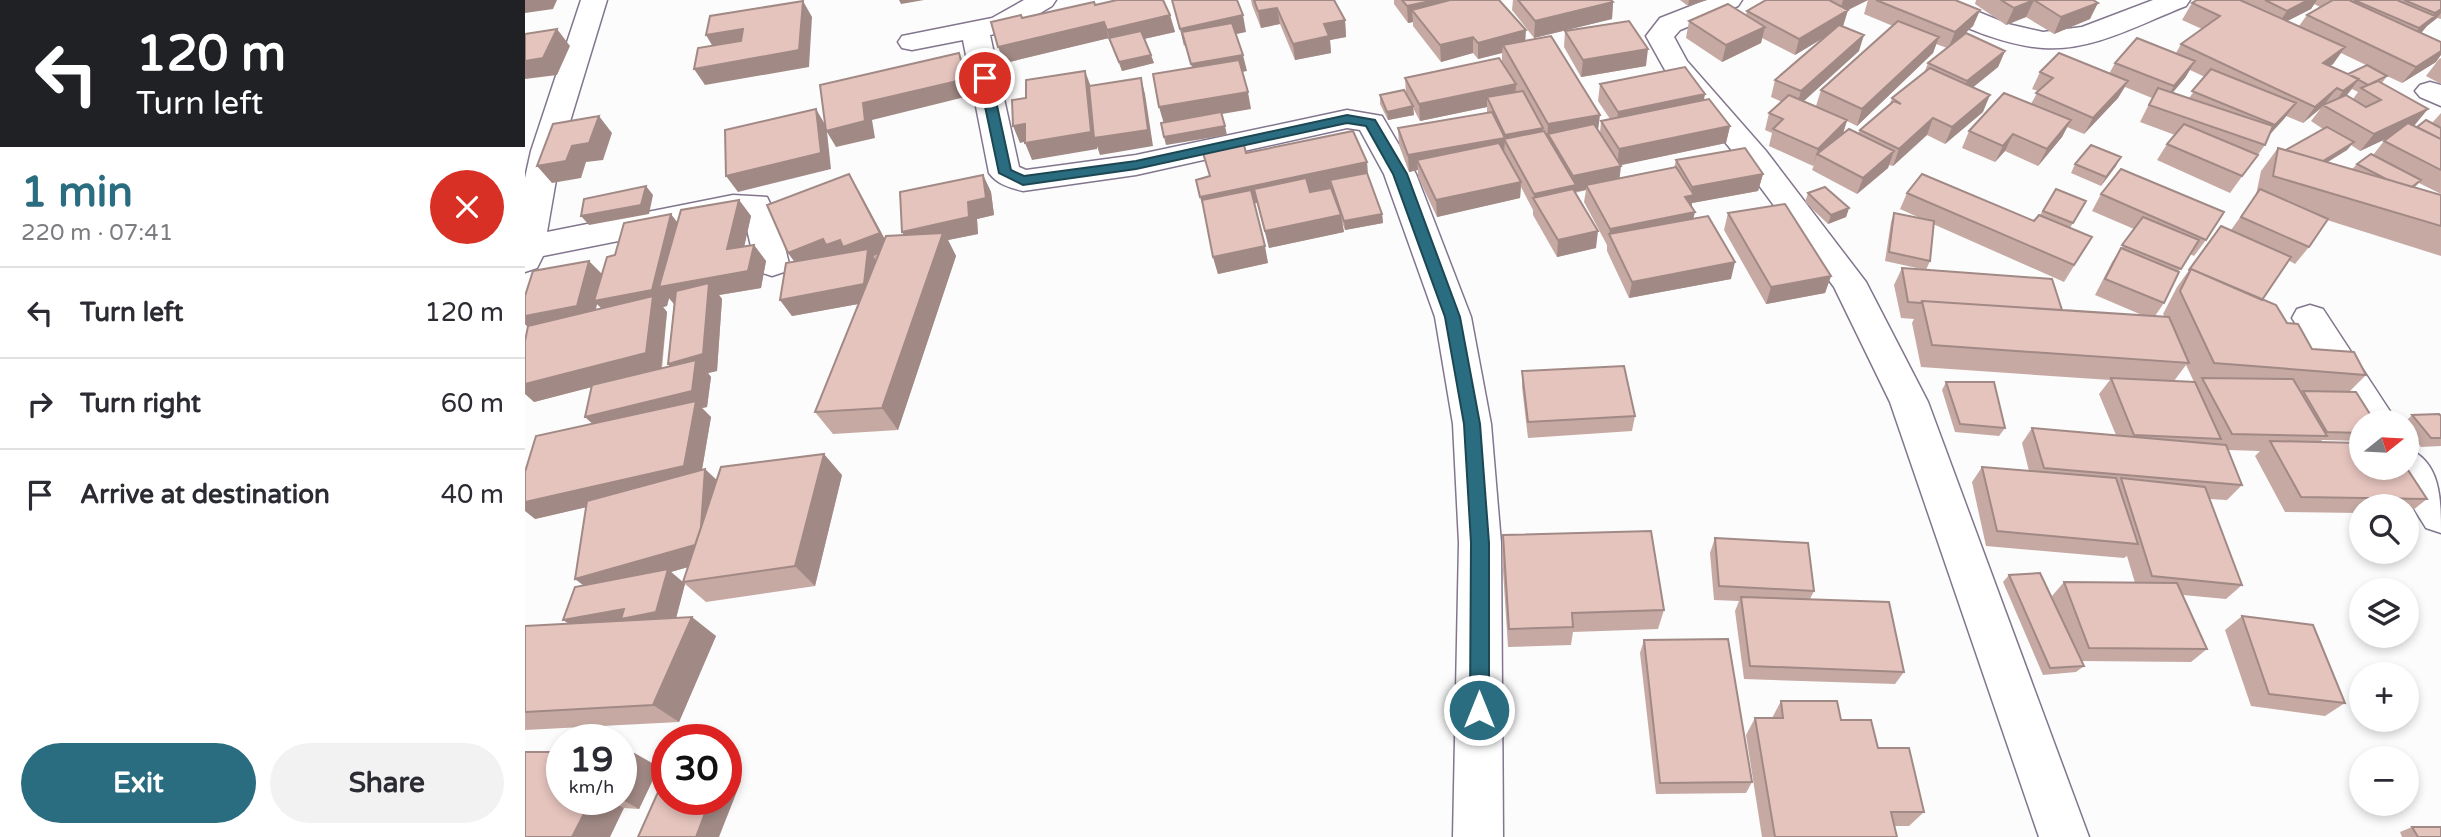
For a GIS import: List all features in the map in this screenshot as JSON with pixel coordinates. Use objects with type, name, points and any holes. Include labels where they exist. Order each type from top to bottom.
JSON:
[{"type":"street","points":[[594,0],[546,151],[526,254],[733,206],[756,205],[763,222],[772,264]]},
{"type":"street","points":[[912,43],[1000,25],[1043,0]]},
{"type":"street","points":[[1729,0],[1670,24],[1660,36],[1675,64],[1755,158],[1849,282],[1909,402],[2064,837]]},
{"type":"street","points":[[1926,0],[1989,25],[2044,40],[2077,36],[2177,0]]},
{"type":"street","points":[[975,31],[1005,173],[1023,181],[1136,165],[1347,119],[1371,123],[1400,174],[1453,317],[1472,424],[1480,543],[1478,837]]},
{"type":"street","points":[[2310,318],[2370,410]]},
{"type":"street","points":[[2417,480],[2441,516]]},
{"type":"building","points":[[1117,0],[1163,0],[1170,15],[1107,30],[1104,22],[998,47],[991,22]]},
{"type":"building","points":[[1172,0],[1237,0],[1243,15],[1180,29]]},
{"type":"building","points":[[1254,0],[1334,0],[1345,20],[1324,24],[1329,36],[1293,44],[1277,8],[1258,11]]},
{"type":"building","points":[[1402,0],[1435,0],[1407,6]]},
{"type":"building","points":[[1450,0],[1499,0],[1526,30],[1478,43],[1473,37],[1440,45],[1412,10]]},
{"type":"building","points":[[1518,0],[1611,0],[1613,2],[1535,21]]},
{"type":"building","points":[[1766,0],[1829,0],[1848,10],[1799,39],[1747,11]]},
{"type":"building","points":[[1876,0],[1955,0],[1980,10],[1955,32]]},
{"type":"building","points":[[2001,0],[2034,0],[2014,8]]},
{"type":"building","points":[[2034,0],[2093,0],[2098,3],[2061,17]]},
{"type":"building","points":[[2197,0],[2240,0],[2345,47],[2323,63],[2359,79],[2343,91],[2337,88],[2315,107],[2181,44],[2220,16],[2192,3]]},
{"type":"building","points":[[2265,0],[2308,0],[2287,11]]},
{"type":"building","points":[[2333,0],[2349,0],[2441,42],[2441,51],[2416,67],[2307,15]]},
{"type":"building","points":[[2354,0],[2397,0],[2435,16],[2419,28]]},
{"type":"building","points":[[2404,0],[2441,0],[2441,9],[2435,13]]},
{"type":"building","points":[[803,1],[799,50],[694,69],[698,48],[741,41],[743,29],[706,35],[710,16]]},
{"type":"building","points":[[1728,4],[1765,27],[1726,45],[1689,21]]},
{"type":"building","points":[[1629,21],[1648,49],[1583,60],[1565,31]]},
{"type":"building","points":[[1898,21],[1939,37],[1862,109],[1821,90]]},
{"type":"building","points":[[1232,23],[1243,55],[1191,64],[1182,32]]},
{"type":"building","points":[[1839,25],[1864,35],[1801,91],[1775,80]]},
{"type":"building","points":[[557,29],[543,58],[525,61],[525,34]]},
{"type":"building","points":[[1141,31],[1151,55],[1119,62],[1109,38]]},
{"type":"building","points":[[1966,33],[2005,51],[1967,81],[1928,63]]},
{"type":"building","points":[[1551,36],[1600,115],[1548,124],[1503,45]]},
{"type":"building","points":[[2137,38],[2195,61],[2174,86],[2115,63]]},
{"type":"building","points":[[959,53],[966,79],[863,103],[865,121],[826,131],[820,85]]},
{"type":"building","points":[[2059,53],[2128,81],[2093,118],[2036,93],[2053,78],[2040,72]]},
{"type":"building","points":[[1499,58],[1516,84],[1419,104],[1405,78]]},
{"type":"building","points":[[1239,60],[1248,92],[1159,107],[1153,74]]},
{"type":"building","points":[[2367,65],[2387,76],[2368,85],[2348,74]]},
{"type":"building","points":[[1685,67],[1705,94],[1618,112],[1600,84]]},
{"type":"building","points":[[1930,68],[1990,95],[1952,127],[1933,118],[1899,149],[1860,130],[1894,101],[1901,104],[1892,98]]},
{"type":"building","points":[[2211,69],[2296,103],[2275,125],[2192,91]]},
{"type":"building","points":[[1085,71],[1091,132],[1025,143],[1025,124],[1013,126],[1012,100],[1026,98],[1026,80]]},
{"type":"building","points":[[1141,78],[1148,130],[1094,138],[1089,86]]},
{"type":"building","points":[[2378,81],[2428,109],[2374,134],[2323,105],[2346,95],[2366,107],[2381,100],[2361,88]]},
{"type":"building","points":[[2158,88],[2273,126],[2265,145],[2149,105]]},
{"type":"building","points":[[1404,90],[1413,106],[1387,112],[1380,95]]},
{"type":"building","points":[[1523,91],[1543,128],[1505,135],[1487,97]]},
{"type":"building","points":[[2004,93],[2071,120],[2047,149],[2013,134],[2003,146],[1969,131]]},
{"type":"building","points":[[1789,95],[1847,120],[1818,149],[1773,129],[1783,119],[1769,113]]},
{"type":"building","points":[[1709,99],[1730,126],[1619,149],[1601,121]]},
{"type":"building","points":[[816,109],[821,153],[726,176],[725,130]]},
{"type":"building","points":[[1221,112],[1225,126],[1164,137],[1161,123]]},
{"type":"building","points":[[1492,112],[1505,138],[1408,155],[1398,128]]},
{"type":"building","points":[[599,116],[589,143],[572,146],[566,161],[537,166],[553,124]]},
{"type":"building","points":[[2426,120],[2441,128],[2441,139],[2417,127]]},
{"type":"building","points":[[2408,123],[2441,139],[2441,170],[2384,141]]},
{"type":"building","points":[[1594,124],[1621,166],[1573,176],[1548,134]]},
{"type":"building","points":[[2184,124],[2258,155],[2242,176],[2167,144]]},
{"type":"building","points":[[2327,127],[2354,142],[2323,161],[2286,150]]},
{"type":"building","points":[[1849,129],[1894,151],[1863,178],[1817,154]]},
{"type":"building","points":[[1353,131],[1367,162],[1200,197],[1196,180],[1210,176],[1203,153],[1244,145],[1246,153]]},
{"type":"building","points":[[1544,131],[1576,185],[1534,194],[1504,139]]},
{"type":"building","points":[[1499,143],[1521,182],[1436,200],[1417,160]]},
{"type":"building","points":[[2091,145],[2121,157],[2106,177],[2075,164]]},
{"type":"building","points":[[1745,148],[1763,174],[1692,187],[1676,160]]},
{"type":"building","points":[[2278,148],[2441,195],[2441,226],[2273,176]]},
{"type":"building","points":[[2371,154],[2421,180],[2412,187],[2386,179],[2357,164]]},
{"type":"building","points":[[1676,167],[1694,195],[1685,197],[1695,212],[1610,229],[1586,185]]},
{"type":"building","points":[[2121,169],[2224,212],[2206,240],[2101,194]]},
{"type":"building","points":[[1367,173],[1382,214],[1344,221],[1330,180]]},
{"type":"building","points":[[849,174],[880,233],[843,247],[840,240],[826,245],[823,239],[788,253],[767,205]]},
{"type":"building","points":[[1922,174],[2034,221],[2039,215],[2092,237],[2074,265],[1907,193]]},
{"type":"building","points":[[983,175],[986,198],[968,202],[969,217],[902,232],[900,192]]},
{"type":"building","points":[[1306,178],[1310,192],[1331,188],[1341,215],[1265,231],[1254,189]]},
{"type":"building","points":[[646,186],[641,205],[581,216],[584,199]]},
{"type":"building","points":[[1825,187],[1849,208],[1831,215],[1808,193]]},
{"type":"building","points":[[1573,189],[1598,231],[1558,240],[1533,198]]},
{"type":"building","points":[[2056,189],[2086,201],[2073,223],[2043,211]]},
{"type":"building","points":[[2260,189],[2328,219],[2309,247],[2241,217]]},
{"type":"building","points":[[1251,190],[1265,246],[1213,257],[1202,200]]},
{"type":"building","points":[[739,200],[727,249],[754,245],[748,271],[659,287],[681,210]]},
{"type":"building","points":[[1785,204],[1831,276],[1771,287],[1728,213]]},
{"type":"building","points":[[1894,213],[1934,221],[1930,261],[1889,252]]},
{"type":"building","points":[[671,214],[652,290],[594,301],[607,257],[615,255],[624,223]]},
{"type":"building","points":[[1708,216],[1735,262],[1632,282],[1609,234]]},
{"type":"building","points":[[2143,217],[2199,240],[2181,269],[2122,245]]},
{"type":"building","points":[[2221,226],[2291,257],[2262,300],[2189,270]]},
{"type":"building","points":[[943,233],[882,408],[815,412],[886,236]]},
{"type":"building","points":[[2121,248],[2179,272],[2164,303],[2105,279]]},
{"type":"building","points":[[868,249],[864,284],[780,300],[786,263]]},
{"type":"building","points":[[589,261],[577,306],[525,316],[525,296],[533,271]]},
{"type":"building","points":[[1902,268],[2052,279],[2062,310],[1908,302]]},
{"type":"building","points":[[2191,269],[2276,305],[2287,323],[2298,324],[2312,349],[2354,352],[2366,375],[2214,363],[2180,291]]},
{"type":"building","points":[[709,283],[703,354],[668,364],[676,291]]},
{"type":"building","points":[[653,296],[646,353],[525,384],[525,341],[528,326]]},
{"type":"building","points":[[1922,301],[2169,317],[2189,363],[1932,345]]},
{"type":"building","points":[[696,360],[692,391],[585,417],[592,385]]},
{"type":"building","points":[[1624,366],[1635,416],[1528,422],[1522,371]]},
{"type":"building","points":[[2111,378],[2195,382],[2221,439],[2134,435]]},
{"type":"building","points":[[2202,378],[2293,379],[2327,436],[2232,434]]},
{"type":"building","points":[[1946,382],[1994,382],[2005,428],[1960,424]]},
{"type":"building","points":[[2303,391],[2356,392],[2367,410],[2349,410],[2349,433],[2327,432]]},
{"type":"building","points":[[696,401],[684,466],[525,502],[525,472],[536,436]]},
{"type":"building","points":[[2419,415],[2441,416],[2441,438],[2431,438],[2419,423]]},
{"type":"building","points":[[2032,428],[2226,445],[2242,485],[2044,468]]},
{"type":"building","points":[[2270,441],[2349,443],[2349,480],[2415,480],[2427,499],[2419,499],[2419,494],[2301,497]]},
{"type":"building","points":[[824,454],[795,566],[683,582],[721,467]]},
{"type":"building","points":[[1982,467],[2116,478],[2138,544],[1997,531]]},
{"type":"building","points":[[705,469],[701,527],[695,545],[575,579],[587,501]]},
{"type":"building","points":[[2121,478],[2205,487],[2242,585],[2152,576]]},
{"type":"building","points":[[1651,531],[1664,610],[1572,613],[1573,627],[1509,629],[1503,535]]},
{"type":"building","points":[[1715,538],[1808,543],[1814,591],[1719,586]]},
{"type":"building","points":[[668,569],[656,612],[621,619],[624,609],[563,620],[575,587]]},
{"type":"building","points":[[2040,573],[2084,666],[2050,668],[2009,575]]},
{"type":"building","points":[[2064,582],[2177,583],[2207,649],[2089,648]]},
{"type":"building","points":[[1741,597],[1889,602],[1904,672],[1750,666]]},
{"type":"building","points":[[2242,616],[2313,625],[2345,703],[2269,694]]},
{"type":"building","points":[[692,617],[653,705],[525,712],[525,626]]},
{"type":"building","points":[[1728,639],[1752,782],[1660,783],[1644,640]]},
{"type":"building","points":[[1781,701],[1837,701],[1841,720],[1871,720],[1878,748],[1909,748],[1924,812],[1891,812],[1897,837],[1775,837],[1755,718],[1783,718]]},
{"type":"building","points":[[525,752],[546,752],[546,815],[583,815],[572,837],[525,837]]},
{"type":"building","points":[[651,808],[651,815],[704,815],[696,837],[638,837]]},
{"type":"building","points":[[2412,827],[2441,827],[2441,837],[2418,837]]},
{"type":"route","points":[[985,78],[1005,173],[1023,181],[1136,165],[1347,119],[1371,123],[1400,174],[1453,317],[1472,424],[1480,543],[1479,710]]}]
